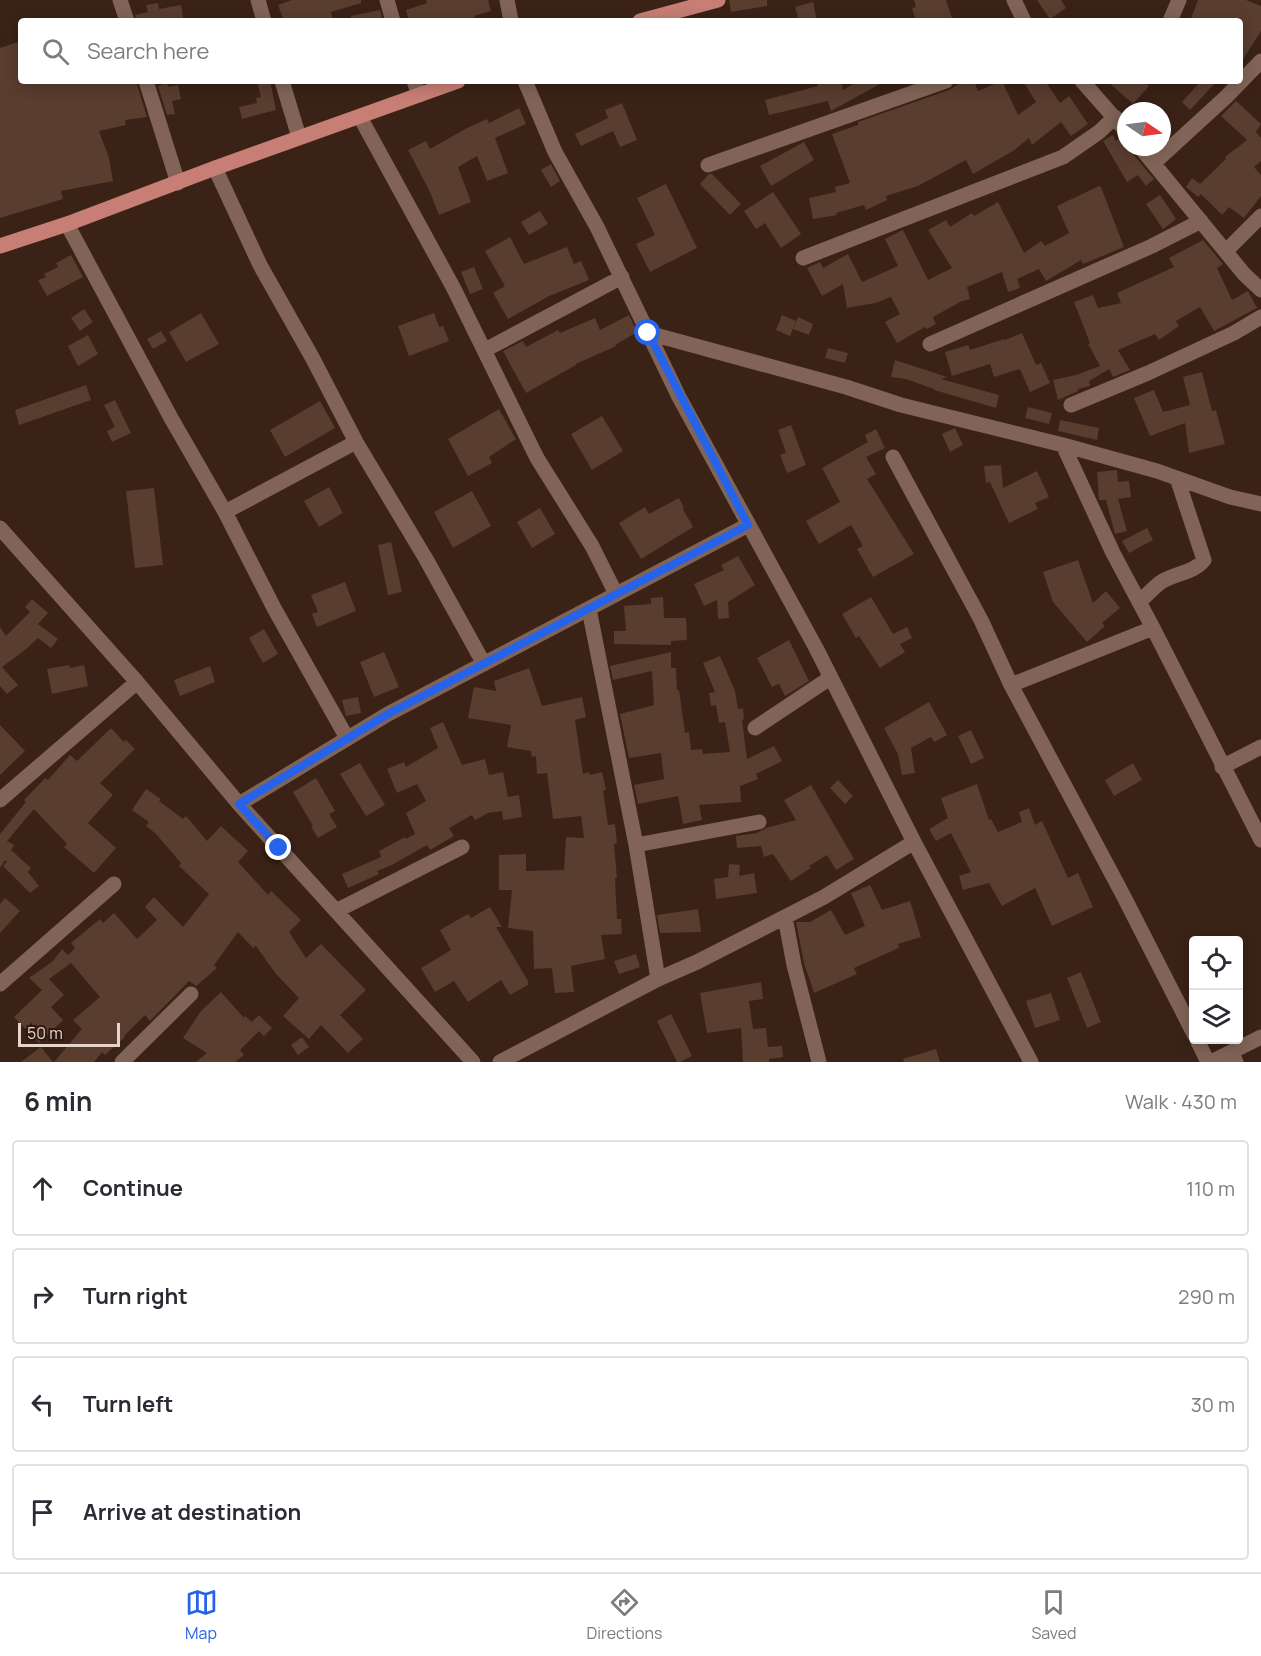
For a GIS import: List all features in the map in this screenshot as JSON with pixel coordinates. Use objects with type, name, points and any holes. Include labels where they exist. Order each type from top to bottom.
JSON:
[{"type":"main road","points":[[651,18],[718,0]]},
{"type":"main road","points":[[0,246],[67,224],[215,168],[360,117],[417,88],[440,84]]},
{"type":"street","points":[[120,0],[126,18]]},
{"type":"street","points":[[258,0],[263,18]]},
{"type":"street","points":[[387,0],[392,18]]},
{"type":"street","points":[[507,0],[510,18]]},
{"type":"street","points":[[1014,0],[1023,18]]},
{"type":"street","points":[[1171,18],[1179,0]]},
{"type":"street","points":[[1243,80],[1261,61]]},
{"type":"street","points":[[147,84],[178,183]]},
{"type":"street","points":[[283,84],[299,138]]},
{"type":"street","points":[[526,84],[555,152],[597,227],[648,333],[748,525],[816,648],[914,842],[1031,1062]]},
{"type":"street","points":[[708,165],[938,84]]},
{"type":"street","points":[[1085,84],[1117,120]]},
{"type":"street","points":[[1154,163],[1239,84]]},
{"type":"street","points":[[360,117],[485,350],[537,458],[592,546],[616,594]]},
{"type":"street","points":[[803,258],[1063,157],[1099,132],[1115,117]]},
{"type":"street","points":[[1148,156],[1244,274],[1261,290]]},
{"type":"street","points":[[215,168],[260,265],[314,359],[356,442],[426,559],[484,664]]},
{"type":"street","points":[[1226,251],[1261,216]]},
{"type":"street","points":[[930,344],[1152,246],[1200,221]]},
{"type":"street","points":[[67,224],[171,418],[225,512],[274,608],[347,738]]},
{"type":"street","points":[[485,350],[622,277]]},
{"type":"street","points":[[1071,405],[1234,333],[1261,317]]},
{"type":"street","points":[[648,333],[846,387],[901,405],[1063,445],[1177,478],[1230,497],[1261,504]]},
{"type":"street","points":[[225,512],[356,442]]},
{"type":"street","points":[[1063,445],[1113,554],[1261,840]]},
{"type":"street","points":[[893,457],[981,620],[1011,685],[1189,1024]]},
{"type":"street","points":[[1139,602],[1161,582],[1198,567],[1204,560],[1177,478]]},
{"type":"street","points":[[239,804],[347,738],[748,525]]},
{"type":"street","points":[[0,528],[137,682],[239,804],[473,1062]]},
{"type":"street","points":[[589,609],[636,844],[658,979]]},
{"type":"street","points":[[1011,685],[1153,628]]},
{"type":"street","points":[[755,728],[830,678]]},
{"type":"street","points":[[0,800],[137,682]]},
{"type":"street","points":[[1222,767],[1261,747]]},
{"type":"street","points":[[636,844],[759,822]]},
{"type":"street","points":[[500,1062],[658,979],[824,897],[914,842]]},
{"type":"street","points":[[336,911],[462,847]]},
{"type":"street","points":[[0,984],[114,884]]},
{"type":"street","points":[[785,917],[794,965],[819,1062]]},
{"type":"street","points":[[122,1062],[191,994]]},
{"type":"street","points":[[1199,1044],[1209,1062],[1234,1057],[1261,1037]]},
{"type":"building","points":[[292,0],[361,0],[361,3],[331,12],[332,18],[283,18],[278,5]]},
{"type":"building","points":[[426,0],[488,0],[491,11],[474,16],[475,18],[408,18],[406,10],[427,3]]},
{"type":"building","points":[[729,0],[767,0],[767,6],[731,12]]},
{"type":"building","points":[[914,0],[946,0],[952,18],[915,18],[912,8],[916,7]]},
{"type":"building","points":[[1037,0],[1061,0],[1066,8],[1049,18]]},
{"type":"building","points":[[1198,0],[1246,0],[1261,6],[1261,31],[1243,59],[1243,18],[1191,18]]},
{"type":"building","points":[[813,2],[816,18],[798,18],[795,7]]},
{"type":"building","points":[[158,3],[159,9],[181,5],[183,18],[136,18],[135,15],[148,12],[146,5]]},
{"type":"building","points":[[380,10],[382,18],[351,18],[351,16]]},
{"type":"building","points":[[18,42],[18,84],[137,84],[147,117],[125,120],[126,125],[99,131],[109,158],[113,181],[61,191],[63,199],[0,218],[0,48]]},
{"type":"building","points":[[258,84],[271,84],[276,110],[242,119],[239,107],[257,103],[256,98],[261,97]]},
{"type":"building","points":[[818,84],[842,84],[843,90],[853,84],[880,84],[831,111],[828,101],[769,115],[765,100],[818,86]]},
{"type":"building","points":[[958,84],[975,84],[978,91],[995,84],[1003,84],[1018,115],[1036,102],[1025,84],[1047,84],[1060,103],[1069,96],[1088,124],[1071,136],[1061,122],[1032,145],[1029,138],[1013,151],[973,174],[966,160],[918,186],[886,196],[887,200],[866,210],[864,205],[836,213],[837,215],[813,219],[809,198],[836,192],[835,187],[850,183],[832,134],[858,125],[858,122],[949,90]]},
{"type":"building","points":[[1110,84],[1147,84],[1149,86],[1135,102],[1131,102]]},
{"type":"building","points":[[1198,84],[1214,84],[1190,110],[1182,102]]},
{"type":"building","points":[[178,85],[181,99],[172,101],[175,114],[167,115],[158,86]]},
{"type":"building","points":[[1236,101],[1261,124],[1256,132],[1261,138],[1261,161],[1254,167],[1261,175],[1261,196],[1244,218],[1229,207],[1222,215],[1201,194],[1198,197],[1186,187],[1192,178],[1200,184],[1226,159],[1225,157],[1247,140],[1221,116]]},
{"type":"building","points":[[622,103],[637,140],[620,147],[613,131],[581,146],[575,134],[608,118],[605,110]]},
{"type":"building","points":[[519,108],[526,124],[495,138],[508,173],[487,181],[477,156],[458,167],[471,202],[439,215],[408,150],[426,141],[430,149],[467,128],[487,119],[489,123]]},
{"type":"building","points":[[1113,135],[1117,140],[1117,156],[1135,156],[1154,179],[1146,186],[1138,175],[1127,182],[1103,141]]},
{"type":"building","points":[[804,142],[814,160],[771,186],[760,166]]},
{"type":"building","points":[[551,164],[560,181],[551,187],[541,170]]},
{"type":"building","points":[[709,174],[712,174],[741,204],[730,215],[700,184]]},
{"type":"building","points":[[666,184],[697,248],[650,272],[636,244],[655,235],[637,198]]},
{"type":"building","points":[[1099,186],[1124,247],[1083,264],[1081,260],[1046,281],[1039,269],[1017,279],[1020,288],[1008,292],[1002,272],[967,287],[970,299],[933,317],[936,324],[927,329],[925,327],[897,343],[885,322],[900,314],[891,297],[875,303],[847,308],[843,284],[822,296],[807,268],[820,262],[823,268],[848,254],[862,282],[898,266],[885,239],[903,230],[928,280],[952,268],[928,230],[946,220],[950,227],[972,213],[974,216],[998,202],[1024,253],[1041,241],[1045,246],[1069,233],[1057,206]]},
{"type":"building","points":[[773,192],[801,234],[781,248],[765,223],[756,229],[744,211]]},
{"type":"building","points":[[1160,195],[1176,219],[1163,229],[1146,204]]},
{"type":"building","points":[[540,211],[548,224],[529,235],[521,222]]},
{"type":"building","points":[[510,237],[524,264],[567,247],[574,264],[581,261],[589,280],[549,296],[508,319],[493,293],[505,286],[485,251]]},
{"type":"building","points":[[1203,240],[1223,264],[1217,268],[1232,300],[1248,291],[1257,308],[1214,331],[1200,307],[1176,321],[1179,326],[1159,340],[1155,334],[1118,350],[1130,370],[1113,377],[1109,369],[1089,381],[1090,386],[1078,389],[1058,400],[1053,380],[1100,366],[1088,344],[1090,343],[1074,302],[1093,295],[1098,308],[1121,303],[1117,293],[1174,267],[1169,258]]},
{"type":"building","points":[[71,255],[83,277],[47,296],[38,280],[46,277],[44,274],[58,267],[56,263]]},
{"type":"building","points":[[474,267],[483,289],[470,294],[461,272]]},
{"type":"building","points":[[84,309],[93,322],[80,331],[71,318]]},
{"type":"building","points":[[201,313],[219,344],[186,362],[169,332]]},
{"type":"building","points":[[434,313],[439,327],[443,326],[449,341],[409,356],[398,326]]},
{"type":"building","points":[[629,315],[637,332],[616,346],[576,364],[526,393],[503,351],[523,341],[526,347],[558,330],[560,333],[595,318],[600,330]]},
{"type":"building","points":[[782,315],[796,321],[790,336],[776,330]]},
{"type":"building","points":[[798,317],[813,324],[809,335],[793,329]]},
{"type":"building","points":[[161,331],[167,341],[153,349],[147,339]]},
{"type":"building","points":[[1022,333],[1036,365],[1041,363],[1050,383],[1030,392],[1020,369],[994,377],[990,364],[952,376],[945,352],[968,345],[970,350]]},
{"type":"building","points":[[88,335],[98,354],[78,366],[68,346]]},
{"type":"building","points":[[828,348],[848,353],[845,363],[825,358]]},
{"type":"building","points":[[895,360],[947,377],[941,379],[999,395],[996,408],[934,390],[906,379],[891,377]]},
{"type":"building","points":[[1202,372],[1212,411],[1216,410],[1225,444],[1189,453],[1185,423],[1150,436],[1134,398],[1154,390],[1163,412],[1190,405],[1183,377]]},
{"type":"building","points":[[86,385],[91,400],[19,425],[15,410]]},
{"type":"building","points":[[115,400],[131,433],[112,442],[107,431],[115,427],[104,405]]},
{"type":"building","points":[[320,401],[335,428],[285,457],[270,430]]},
{"type":"building","points":[[1028,407],[1052,413],[1049,424],[1025,418]]},
{"type":"building","points":[[499,409],[516,439],[489,457],[492,463],[468,476],[448,439]]},
{"type":"building","points":[[602,416],[623,451],[592,470],[571,434]]},
{"type":"building","points":[[1060,420],[1099,428],[1097,440],[1058,431]]},
{"type":"building","points":[[791,425],[806,465],[787,473],[780,455],[786,453],[778,430]]},
{"type":"building","points":[[955,428],[963,445],[950,452],[942,434]]},
{"type":"building","points":[[876,429],[885,448],[866,457],[876,474],[867,479],[914,554],[873,577],[857,549],[863,546],[851,525],[819,544],[806,521],[840,502],[822,468],[868,442],[865,435]]},
{"type":"building","points":[[1001,465],[1003,488],[1037,471],[1049,497],[1035,503],[1038,509],[1009,523],[990,482],[986,483],[984,466]]},
{"type":"building","points":[[1117,470],[1118,482],[1129,481],[1131,497],[1118,499],[1127,531],[1115,534],[1106,500],[1099,500],[1097,472]]},
{"type":"building","points":[[329,487],[343,513],[319,527],[304,501]]},
{"type":"building","points":[[154,488],[163,565],[135,568],[126,491]]},
{"type":"building","points":[[472,491],[491,526],[453,548],[434,512]]},
{"type":"building","points":[[679,498],[693,527],[641,559],[619,523],[645,507],[649,514]]},
{"type":"building","points":[[540,508],[555,534],[532,548],[517,522]]},
{"type":"building","points":[[1147,528],[1153,540],[1129,553],[1122,541]]},
{"type":"building","points":[[391,542],[402,592],[388,595],[378,545]]},
{"type":"building","points":[[738,556],[755,585],[728,602],[729,618],[718,619],[717,600],[704,606],[694,584],[724,570],[721,565]]},
{"type":"building","points":[[1078,560],[1093,603],[1106,591],[1120,608],[1102,623],[1105,626],[1087,642],[1053,602],[1043,572]]},
{"type":"building","points":[[345,582],[356,611],[317,627],[312,614],[318,612],[311,595]]},
{"type":"building","points":[[663,597],[664,618],[686,618],[687,640],[671,641],[671,645],[614,644],[614,631],[626,631],[624,606],[651,604],[651,598]]},
{"type":"building","points":[[871,597],[893,634],[907,627],[912,638],[900,644],[905,652],[880,668],[859,636],[856,638],[842,614]]},
{"type":"building","points":[[32,599],[48,613],[38,624],[58,639],[51,648],[38,638],[2,667],[18,685],[7,694],[0,686],[0,627],[6,636],[30,612],[25,607]]},
{"type":"building","points":[[264,629],[278,654],[263,663],[249,638]]},
{"type":"building","points":[[789,640],[809,681],[785,696],[779,684],[772,687],[757,658]]},
{"type":"building","points":[[384,652],[399,687],[374,697],[360,662]]},
{"type":"building","points":[[671,652],[671,668],[676,668],[677,690],[679,690],[685,733],[689,732],[691,750],[702,749],[703,754],[730,752],[725,722],[719,723],[716,705],[711,706],[709,693],[715,692],[703,663],[720,656],[735,691],[738,709],[743,708],[744,719],[742,720],[747,759],[774,746],[782,761],[756,774],[758,779],[740,786],[741,802],[699,805],[702,820],[683,824],[678,796],[638,804],[634,785],[664,779],[661,753],[629,758],[620,714],[654,705],[652,671],[613,680],[610,666]]},
{"type":"building","points":[[69,665],[70,668],[84,665],[88,686],[52,694],[47,669]]},
{"type":"building","points":[[210,666],[215,682],[180,696],[174,680]]},
{"type":"building","points":[[529,668],[542,706],[582,697],[586,717],[575,720],[583,774],[602,772],[606,790],[603,791],[608,825],[615,824],[617,919],[621,919],[622,934],[601,935],[605,959],[571,966],[574,992],[555,993],[552,968],[534,969],[533,931],[508,928],[512,890],[499,890],[499,855],[526,854],[526,871],[564,870],[566,837],[584,838],[581,816],[553,819],[547,773],[537,774],[536,756],[532,757],[531,751],[507,747],[511,725],[468,718],[474,687],[496,691],[494,681]]},
{"type":"building","points":[[358,697],[361,713],[346,716],[342,700]]},
{"type":"building","points":[[929,702],[947,735],[934,742],[931,737],[911,748],[915,773],[902,775],[898,754],[884,728]]},
{"type":"building","points":[[443,722],[462,765],[485,759],[489,775],[503,772],[508,797],[519,795],[522,817],[503,820],[502,811],[488,813],[475,820],[472,815],[449,828],[454,836],[430,850],[427,845],[377,871],[379,874],[348,888],[342,874],[381,857],[379,851],[415,834],[406,813],[426,801],[417,784],[397,793],[387,769],[404,762],[406,767],[438,748],[430,728]]},
{"type":"building","points":[[0,725],[25,751],[0,775]]},
{"type":"building","points":[[111,728],[124,742],[126,740],[135,749],[100,783],[113,795],[88,823],[116,848],[94,873],[64,847],[67,844],[34,809],[7,841],[14,845],[11,850],[31,868],[28,872],[39,886],[30,893],[3,866],[7,862],[5,860],[0,868],[0,834],[26,802],[24,800],[45,778],[48,780],[70,755],[77,761]]},
{"type":"building","points":[[971,730],[984,758],[971,764],[958,736]]},
{"type":"building","points":[[360,763],[385,805],[366,816],[340,774]]},
{"type":"building","points":[[1133,763],[1142,780],[1114,796],[1105,780]]},
{"type":"building","points":[[316,778],[335,811],[329,814],[337,827],[318,838],[293,792]]},
{"type":"building","points":[[838,780],[853,796],[845,804],[830,788]]},
{"type":"building","points":[[977,784],[989,820],[991,819],[998,832],[1022,822],[1019,812],[1029,808],[1035,825],[1042,821],[1068,878],[1078,873],[1093,907],[1052,926],[1035,888],[1002,906],[989,883],[963,890],[959,876],[971,872],[951,833],[936,841],[929,829],[948,818],[941,798]]},
{"type":"building","points":[[811,785],[854,859],[836,870],[827,855],[791,881],[773,854],[764,857],[761,846],[737,848],[736,836],[757,833],[766,828],[796,820],[784,800]]},
{"type":"building","points":[[146,789],[183,819],[186,816],[207,841],[221,826],[248,851],[238,862],[268,895],[271,891],[301,920],[289,932],[306,958],[321,944],[366,990],[340,1015],[363,1039],[348,1053],[321,1025],[309,1039],[283,1016],[299,998],[276,974],[256,946],[253,948],[238,932],[214,965],[217,968],[196,986],[189,981],[150,1021],[145,1015],[125,1037],[105,1055],[102,1052],[94,1062],[54,1062],[82,1029],[73,1020],[100,997],[71,963],[49,979],[64,995],[51,1007],[63,1020],[39,1043],[14,1017],[42,990],[29,978],[53,961],[62,949],[68,955],[75,948],[71,943],[100,919],[103,923],[114,913],[137,939],[157,920],[145,907],[154,897],[183,927],[209,894],[179,866],[181,863],[146,826],[149,822],[132,810]]},
{"type":"building","points":[[729,864],[740,865],[739,876],[754,873],[757,893],[716,899],[714,879],[728,877]]},
{"type":"building","points":[[870,885],[882,910],[910,901],[921,937],[898,944],[899,948],[854,968],[857,974],[814,993],[804,963],[796,922],[810,922],[831,910],[845,935],[865,926],[851,893]]},
{"type":"building","points":[[5,898],[20,911],[0,933],[0,904]]},
{"type":"building","points":[[490,907],[502,927],[496,927],[528,981],[528,985],[510,995],[501,980],[468,1002],[454,981],[435,992],[421,968],[451,950],[440,930],[468,914],[471,918]]},
{"type":"building","points":[[698,909],[701,932],[660,933],[657,915]]},
{"type":"building","points":[[636,954],[640,967],[619,974],[614,961]]},
{"type":"building","points":[[1081,972],[1101,1022],[1087,1028],[1067,978]]},
{"type":"building","points":[[761,982],[763,999],[749,1001],[753,1029],[766,1028],[768,1047],[782,1046],[783,1057],[769,1059],[769,1062],[743,1062],[741,1028],[707,1033],[700,993]]},
{"type":"building","points":[[221,992],[244,1018],[245,1016],[252,1022],[259,1015],[272,1028],[264,1036],[259,1031],[240,1050],[244,1055],[235,1062],[196,1062],[207,1053],[183,1038],[201,1011]]},
{"type":"building","points":[[1051,993],[1060,1020],[1035,1028],[1026,1001]]},
{"type":"building","points":[[671,1014],[692,1056],[680,1062],[677,1062],[657,1021]]},
{"type":"building","points":[[302,1037],[309,1047],[298,1055],[291,1045]]},
{"type":"building","points":[[41,1047],[53,1062],[21,1062]]},
{"type":"building","points":[[936,1049],[940,1062],[904,1062],[903,1059]]},
{"type":"route","points":[[279,848],[239,804],[388,714],[748,525],[679,397],[648,333]]}]
